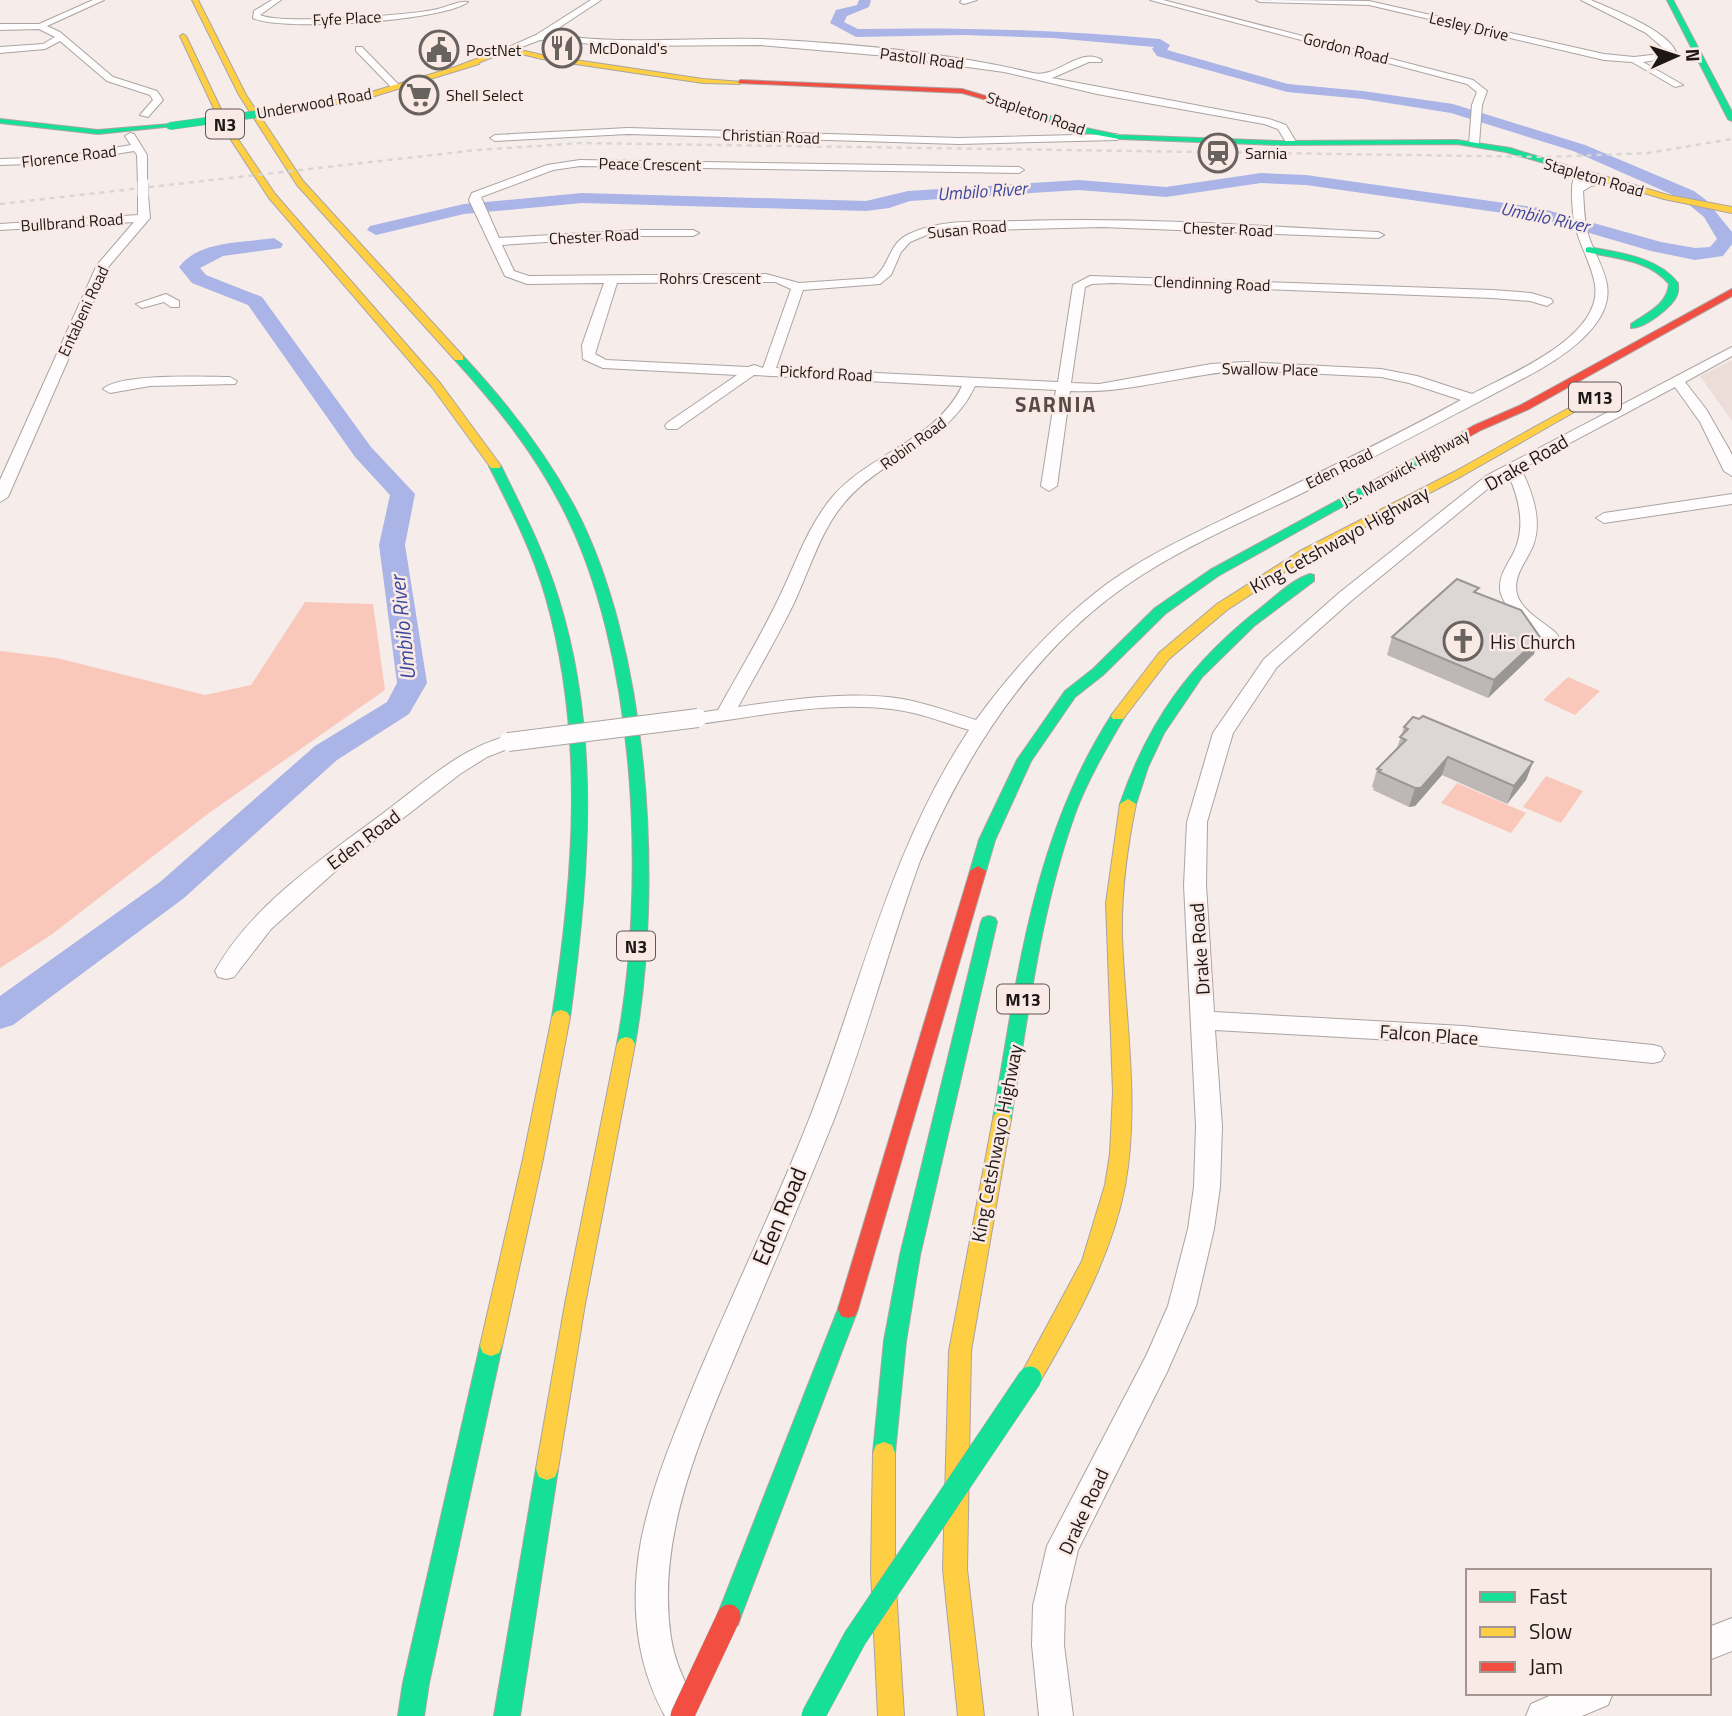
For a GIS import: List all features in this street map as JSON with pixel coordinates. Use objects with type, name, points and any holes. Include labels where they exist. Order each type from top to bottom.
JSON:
[{"type":"main road","name":"N3","points":[[195,0],[237,93],[268,142],[300,183],[510,417],[542,461],[570,509],[593,560],[615,632],[629,697],[638,784],[639,908],[630,1026],[575,1304],[507,1716]]},
{"type":"main road","points":[[1670,0],[1732,119]]},
{"type":"main road","name":"N3","points":[[178,24],[208,96],[228,130],[305,235],[469,425],[493,461],[523,514],[546,569],[566,640],[578,709],[583,781],[578,907],[559,1043],[411,1716]]},
{"type":"main road","name":"Stapleton Road","points":[[504,53],[536,48],[703,81],[962,91],[994,98],[1065,127],[1117,137],[1291,142],[1419,140],[1474,144],[1579,181],[1610,181],[1688,203],[1725,209]]},
{"type":"main road","name":"Underwood Road","points":[[0,121],[133,141],[163,127],[348,100],[504,53]]},
{"type":"main road","points":[[1046,139],[1065,127]]},
{"type":"main road","points":[[1477,428],[1658,311],[1671,300],[1676,291],[1671,279],[1649,265],[1589,250]]},
{"type":"main road","name":"J.S. Marwick Highway","points":[[1098,672],[1160,611],[1214,573],[1477,428],[1525,407],[1732,292]]},
{"type":"main road","name":"J.S. Marwick Highway","points":[[1458,474],[1589,400]]},
{"type":"main road","points":[[1359,545],[1458,474]]},
{"type":"main road","name":"King Cetshwayo Highway","points":[[971,1716],[955,1569],[960,1351],[1039,914],[1060,835],[1090,765],[1112,725],[1140,684],[1195,627],[1257,582],[1304,554],[1458,474]]},
{"type":"main road","points":[[813,1716],[855,1638],[1030,1378],[1067,1316],[1106,1226],[1116,1183],[1122,1087],[1113,940],[1118,839],[1127,802],[1151,739],[1169,707],[1220,647],[1262,612],[1326,567]]},
{"type":"main road","points":[[683,1716],[729,1616],[851,1303],[987,841],[1024,760],[1044,728],[1070,694],[1098,672]]},
{"type":"main road","name":"M13","points":[[1056,743],[1098,672]]},
{"type":"main road","name":"M13","points":[[891,1716],[883,1571],[884,1456],[895,1341],[910,1255],[994,905]]},
{"type":"street","points":[[0,27],[40,26],[100,0]]},
{"type":"street","name":"Fyfe Place","points":[[277,0],[256,16],[275,21],[423,14],[452,10],[464,2]]},
{"type":"street","points":[[536,48],[597,0]]},
{"type":"street","name":"Gordon Road","points":[[1154,0],[1459,77],[1482,91],[1476,116],[1474,144]]},
{"type":"street","name":"Lesley Drive","points":[[1261,0],[1369,3],[1604,57],[1634,60]]},
{"type":"street","points":[[1355,0],[1369,3]]},
{"type":"street","points":[[1585,0],[1659,37],[1674,53],[1670,57],[1634,60]]},
{"type":"street","points":[[40,26],[60,38],[110,79],[154,93],[158,100],[145,115]]},
{"type":"street","points":[[38,47],[60,38]]},
{"type":"street","name":"Pastoll Road","points":[[536,48],[620,43],[760,42],[987,66],[1111,94],[1266,121],[1282,127],[1291,142]]},
{"type":"street","points":[[0,50],[72,48]]},
{"type":"street","points":[[359,49],[395,86]]},
{"type":"street","points":[[1044,78],[1088,59],[1098,60]]},
{"type":"street","points":[[1634,60],[1678,85]]},
{"type":"street","name":"Christian Road","points":[[495,138],[628,131],[959,141],[1117,137]]},
{"type":"street","points":[[133,141],[143,165],[144,218]]},
{"type":"street","name":"Florence Road","points":[[0,162],[60,160],[133,141]]},
{"type":"street","name":"Peace Crescent","points":[[612,279],[527,280],[509,273],[475,200],[480,192],[496,186],[551,167],[580,163],[1019,170]]},
{"type":"street","name":"Eden Road","points":[[683,1716],[663,1678],[656,1650],[654,1617],[655,1563],[660,1529],[680,1455],[740,1306],[822,1117],[900,887],[928,819],[980,727],[1004,693],[1050,642],[1125,580],[1182,545],[1473,399],[1558,351],[1584,329],[1602,294],[1579,212],[1579,181]]},
{"type":"street","name":"Bullbrand Road","points":[[0,227],[144,218]]},
{"type":"street","name":"Entabeni Road","points":[[0,497],[103,265],[144,218]]},
{"type":"street","name":"Chester Road","points":[[1078,223],[1378,235]]},
{"type":"street","name":"Susan Road","points":[[799,286],[876,281],[886,274],[898,244],[925,232],[974,226],[1078,223]]},
{"type":"street","name":"Chester Road","points":[[494,242],[636,233],[693,233]]},
{"type":"street","name":"Rohrs Crescent","points":[[612,279],[766,278],[799,286]]},
{"type":"street","name":"Pickford Road","points":[[612,279],[589,345],[588,356],[593,361],[617,365],[1066,387]]},
{"type":"street","name":"Clendinning Road","points":[[1049,486],[1066,387],[1079,285],[1090,280],[1492,294],[1531,297],[1548,302]]},
{"type":"street","points":[[672,426],[761,370],[799,286]]},
{"type":"street","points":[[142,304],[166,298],[176,304]]},
{"type":"street","name":"Drake Road","points":[[1056,1716],[1048,1645],[1049,1606],[1063,1546],[1157,1363],[1182,1306],[1201,1230],[1207,1187],[1209,1126],[1195,885],[1197,822],[1223,733],[1270,663],[1345,597],[1491,480],[1732,351]]},
{"type":"street","name":"Swallow Place","points":[[1066,387],[1108,387],[1211,368],[1245,366],[1381,373],[1419,381],[1473,399]]},
{"type":"street","points":[[1675,380],[1683,387],[1710,430],[1732,471]]},
{"type":"street","points":[[110,389],[150,382],[230,381]]},
{"type":"street","name":"Robin Road","points":[[724,715],[775,625],[823,523],[843,495],[955,412],[967,394],[971,381]]},
{"type":"street","points":[[1512,467],[1525,499],[1528,537],[1508,578],[1509,593],[1513,603],[1549,636]]},
{"type":"street","points":[[1604,518],[1732,499]]},
{"type":"street","name":"Eden Road","points":[[226,971],[258,927],[300,888],[451,772],[489,747],[508,742],[819,704],[877,702],[902,705],[980,727]]},
{"type":"street","name":"Falcon Place","points":[[1204,1020],[1463,1035],[1653,1054]]},
{"type":"street","points":[[1711,1643],[1732,1634]]},
{"type":"street","points":[[1543,1716],[1590,1695]]},
{"type":"shaded area","points":[[1732,360],[1732,421],[1700,376]]},
{"type":"shaded area","points":[[305,602],[373,604],[385,690],[209,813],[51,935],[0,968],[0,651],[57,658],[205,695],[251,685]]},
{"type":"shaded area","points":[[1568,677],[1600,691],[1575,715],[1543,700]]},
{"type":"shaded area","points":[[1546,776],[1583,791],[1561,823],[1523,807]]},
{"type":"shaded area","points":[[1457,783],[1526,813],[1511,833],[1441,803]]},
{"type":"building","name":"His Church","points":[[1457,579],[1479,588],[1474,592],[1521,610],[1540,637],[1494,680],[1392,637]]},
{"type":"building","points":[[1423,716],[1533,762],[1514,786],[1448,757],[1421,788],[1415,788],[1379,772],[1381,770],[1377,769],[1406,740],[1400,737],[1408,729],[1404,727],[1413,717],[1419,719]]},
{"type":"waterway","name":"Umbilo River","points":[[376,230],[464,209],[582,198],[866,206],[889,203],[908,196],[1079,185],[1166,192],[1261,178],[1306,180],[1540,213],[1658,247],[1695,254],[1716,252],[1726,239],[1710,214],[1688,195],[1579,148],[1453,109],[1363,95],[1287,88],[1162,53],[1159,49],[1163,45],[1160,43],[1053,34],[963,31],[856,33],[837,23],[841,13],[863,7],[865,0]]},
{"type":"waterway","name":"Umbilo River","points":[[0,1015],[172,890],[326,753],[399,708],[412,683],[392,545],[403,494],[363,452],[255,301],[199,279],[189,267],[207,255],[229,249],[274,244]]},
{"type":"railway","points":[[0,204],[477,150],[581,143],[1547,157],[1648,153],[1732,139]]},
{"type":"traffic: fast","points":[[1670,0],[1732,119]]},
{"type":"traffic: fast","points":[[1012,105],[1079,129],[1119,137],[1279,143],[1457,142],[1507,150],[1590,174]]},
{"type":"traffic: fast","points":[[170,126],[301,108]]},
{"type":"traffic: fast","points":[[0,121],[98,132],[170,126]]},
{"type":"traffic: fast","points":[[1589,250],[1651,265],[1666,273],[1674,283],[1673,295],[1660,309],[1634,326]]},
{"type":"traffic: fast","points":[[459,358],[523,434],[568,506],[589,552],[606,601],[618,650],[634,751],[639,853],[636,973],[626,1044]]},
{"type":"traffic: fast","points":[[978,871],[987,840],[1024,760],[1070,694],[1098,672],[1160,611],[1214,573],[1425,457]]},
{"type":"traffic: fast","points":[[495,466],[528,531],[552,598],[568,665],[578,734],[581,804],[578,875],[561,1017]]},
{"type":"traffic: fast","points":[[1128,804],[1156,733],[1197,674],[1249,623],[1310,578]]},
{"type":"traffic: fast","points":[[1002,1119],[1028,963],[1052,859],[1091,761],[1118,716]]},
{"type":"traffic: fast","points":[[884,1453],[895,1341],[910,1255],[989,922]]},
{"type":"traffic: fast","points":[[729,1616],[848,1309]]},
{"type":"traffic: fast","points":[[411,1716],[491,1346]]},
{"type":"traffic: fast","points":[[813,1716],[855,1638],[1030,1378]]},
{"type":"traffic: fast","points":[[507,1716],[547,1469]]},
{"type":"traffic: slow","points":[[195,0],[242,95],[300,183],[459,358]]},
{"type":"traffic: slow","points":[[183,36],[225,126],[272,196],[303,235],[436,385],[495,466]]},
{"type":"traffic: slow","points":[[458,68],[508,49],[542,57],[703,81],[740,82]]},
{"type":"traffic: slow","points":[[301,108],[362,97],[477,63]]},
{"type":"traffic: slow","points":[[1590,174],[1667,197],[1732,210]]},
{"type":"traffic: slow","points":[[1118,716],[1164,656],[1222,607],[1304,554],[1458,474],[1571,411]]},
{"type":"traffic: slow","points":[[1030,1378],[1069,1309],[1092,1261],[1115,1185],[1122,1092],[1114,903],[1128,804]]},
{"type":"traffic: slow","points":[[491,1346],[533,1159],[561,1017]]},
{"type":"traffic: slow","points":[[547,1469],[575,1304],[626,1044]]},
{"type":"traffic: slow","points":[[971,1716],[955,1569],[960,1351],[1002,1119]]},
{"type":"traffic: slow","points":[[884,1453],[883,1571],[891,1716]]},
{"type":"traffic: jam","points":[[740,82],[962,91],[1012,105]]},
{"type":"traffic: jam","points":[[1425,457],[1477,428],[1525,407],[1732,292]]},
{"type":"traffic: jam","points":[[848,1309],[978,871]]},
{"type":"traffic: jam","points":[[682,1716],[729,1616]]},
{"type":"place","name":"McDonald's","points":[[562,48]]},
{"type":"place","name":"PostNet","points":[[439,50]]},
{"type":"place","name":"Shell Select","points":[[419,95]]},
{"type":"place","name":"Sarnia","points":[[1218,153]]},
{"type":"place","name":"His Church","points":[[1463,641]]},
{"type":"district","name":"SARNIA","points":[[1056,404]]}]
